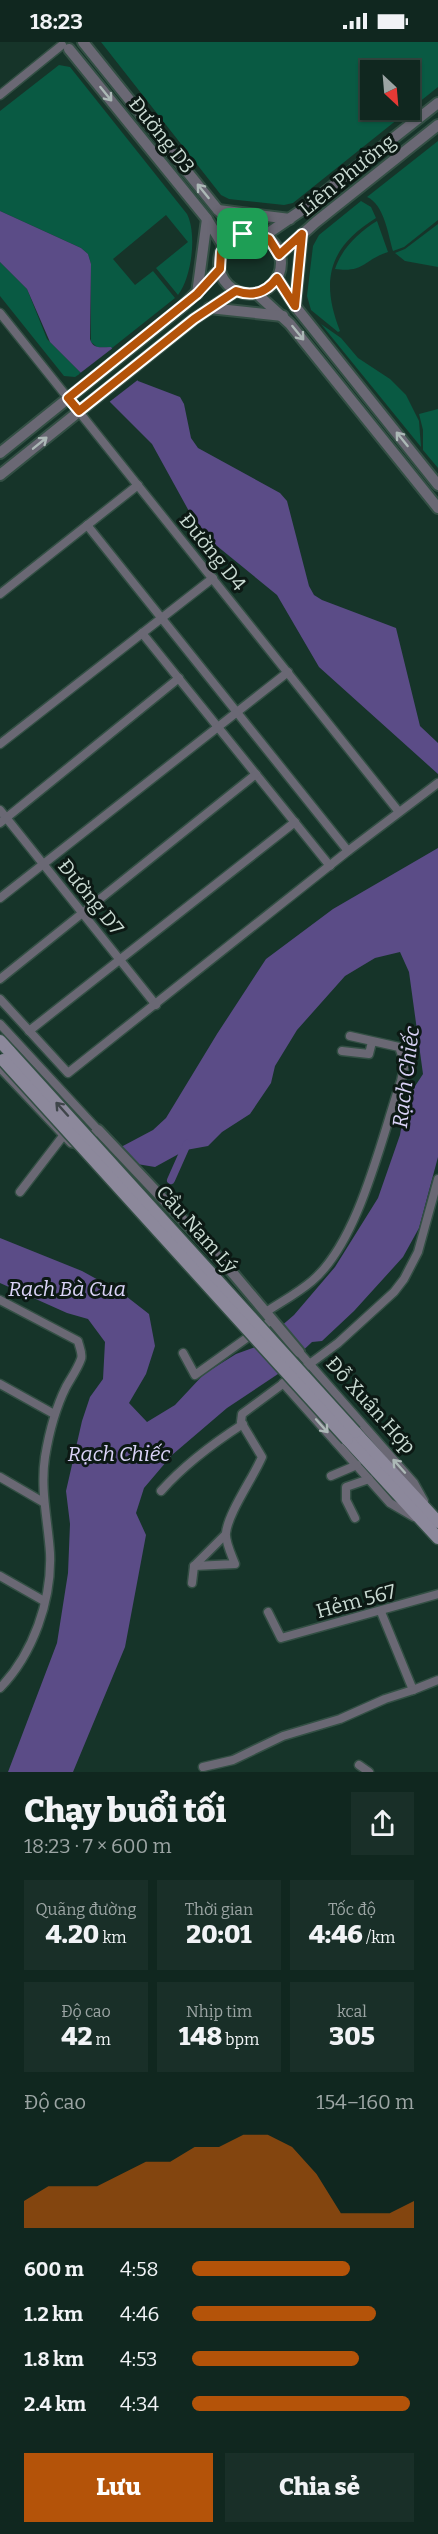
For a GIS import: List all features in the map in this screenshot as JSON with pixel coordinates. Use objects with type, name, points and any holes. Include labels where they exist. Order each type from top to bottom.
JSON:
[{"type":"main road","points":[[0,1041],[3,1059]]},
{"type":"main road","name":"Cầu Nam Lý","points":[[3,1059],[351,1436]]},
{"type":"main road","name":"Đỗ Xuân Hợp","points":[[351,1436],[431,1520],[438,1538]]},
{"type":"street","points":[[0,95],[64,45],[76,48],[82,42]]},
{"type":"street","name":"Đường D3","points":[[82,42],[218,210],[243,234]]},
{"type":"street","name":"Đường D3","points":[[64,45],[207,219],[224,247]]},
{"type":"street","points":[[120,111],[131,102]]},
{"type":"street","name":"Liên Phường","points":[[264,236],[290,219],[438,103]]},
{"type":"street","name":"Liên Phường","points":[[279,255],[435,127]]},
{"type":"street","points":[[218,210],[290,219]]},
{"type":"street","points":[[197,294],[207,219]]},
{"type":"street","points":[[255,233],[264,236],[273,244],[279,255],[280,267],[277,278],[269,287],[256,293],[236,291],[225,281],[220,269],[220,258],[224,247],[232,239],[243,234],[255,233]]},
{"type":"street","points":[[295,306],[302,234]]},
{"type":"street","points":[[0,453],[197,294],[220,269]]},
{"type":"street","points":[[277,278],[295,306],[438,485]]},
{"type":"street","points":[[0,475],[210,308],[236,291]]},
{"type":"street","points":[[256,293],[283,316],[434,496],[438,508]]},
{"type":"street","points":[[210,308],[283,316]]},
{"type":"street","name":"Đường D4","points":[[0,313],[399,812]]},
{"type":"street","points":[[316,356],[328,347]]},
{"type":"street","points":[[0,594],[138,485]]},
{"type":"street","points":[[87,525],[348,851]]},
{"type":"street","points":[[0,744],[213,578]]},
{"type":"street","points":[[142,633],[330,866]]},
{"type":"street","points":[[0,898],[288,672]]},
{"type":"street","points":[[3,821],[179,678]]},
{"type":"street","points":[[0,979],[256,774]]},
{"type":"street","points":[[0,999],[68,1073],[348,851],[438,783]]},
{"type":"street","name":"Đường D7","points":[[0,810],[3,821],[43,864],[156,1005]]},
{"type":"street","points":[[29,1031],[295,822]]},
{"type":"street","points":[[0,1024],[231,1271],[299,1352]]},
{"type":"street","points":[[183,1353],[195,1375],[313,1280],[335,1254],[357,1215],[405,1071],[404,1058],[399,1047],[350,1036]]},
{"type":"street","points":[[342,1051],[369,1054],[372,1042]]},
{"type":"street","points":[[3,1059],[63,1136],[76,1146],[81,1145],[98,1130]]},
{"type":"street","points":[[20,1192],[63,1136]]},
{"type":"street","points":[[192,1583],[194,1566],[225,1535],[236,1504],[252,1480],[262,1457],[243,1424],[242,1414],[338,1343],[394,1292],[412,1265],[435,1206],[438,1179]]},
{"type":"street","points":[[0,1688],[11,1676],[33,1639],[49,1582],[50,1554],[43,1502],[45,1459],[54,1414],[82,1357],[78,1341],[1,1303]]},
{"type":"street","name":"Đỗ Xuân Hợp","points":[[299,1352],[414,1483],[431,1520]]},
{"type":"street","name":"Đỗ Xuân Hợp","points":[[283,1383],[390,1503],[431,1520]]},
{"type":"street","points":[[0,1384],[54,1414]]},
{"type":"street","points":[[161,1491],[180,1469],[200,1452],[243,1424]]},
{"type":"street","points":[[331,1476],[357,1465]]},
{"type":"street","points":[[0,1477],[43,1502]]},
{"type":"street","points":[[355,1518],[346,1500],[346,1487],[369,1479]]},
{"type":"street","points":[[194,1566],[235,1564],[225,1535]]},
{"type":"street","points":[[0,1576],[44,1601]]},
{"type":"street","name":"Hẻm 567","points":[[268,1612],[281,1638],[381,1612],[438,1594]]},
{"type":"street","points":[[381,1612],[412,1690]]},
{"type":"street","points":[[203,1767],[233,1760],[283,1736],[340,1719],[385,1699],[438,1680]]},
{"type":"street","points":[[359,1765],[369,1772]]},
{"type":"green space","points":[[101,42],[438,42],[438,87],[420,101],[420,60],[360,60],[360,120],[397,120],[293,203],[284,205],[229,199],[221,195]]},
{"type":"green space","points":[[59,65],[70,67],[187,214],[192,232],[190,266],[178,295],[156,268],[188,242],[166,215],[113,259],[135,285],[153,271],[175,298],[112,348],[97,347],[91,342],[91,264],[88,254],[81,248],[0,211],[0,111]]},
{"type":"green space","points":[[438,141],[438,220],[404,247],[393,251],[378,206],[367,197]]},
{"type":"green space","points":[[361,201],[371,207],[376,218],[348,241],[333,266],[330,280],[331,296],[340,331],[338,332],[311,310],[307,296],[313,246],[319,235]]},
{"type":"green space","points":[[377,221],[388,252],[352,269],[335,269],[342,254],[352,241]]},
{"type":"green space","points":[[438,224],[438,267],[405,261],[395,253],[405,249]]},
{"type":"green space","points":[[0,262],[27,289],[47,339],[81,373],[75,377],[64,376],[0,296]]},
{"type":"green space","points":[[321,324],[341,338],[358,358],[390,379],[406,395],[419,421],[421,447]]},
{"type":"green space","points":[[438,409],[438,468],[423,450],[423,430],[419,414]]},
{"type":"water","points":[[0,211],[81,248],[88,254],[91,264],[91,343],[98,347],[111,347],[138,381],[180,397],[184,404],[191,438],[198,448],[280,493],[287,501],[309,586],[314,595],[396,628],[420,726],[438,743],[438,774],[319,667],[277,595],[201,533],[152,444],[50,342],[27,289],[0,262]]},
{"type":"water","name":"Rạch Chiếc","points":[[438,848],[438,1157],[419,1228],[403,1257],[354,1311],[322,1341],[312,1342],[278,1374],[227,1408],[172,1455],[144,1488],[136,1513],[146,1535],[125,1647],[73,1772],[8,1772],[57,1643],[68,1573],[70,1524],[66,1491],[82,1421],[90,1397],[103,1379],[105,1342],[88,1319],[67,1313],[0,1283],[0,1238],[82,1271],[122,1293],[149,1314],[155,1346],[146,1374],[129,1403],[147,1422],[175,1405],[204,1374],[236,1354],[258,1346],[294,1315],[335,1267],[378,1198],[400,1135],[406,1100],[423,1074],[409,972],[400,952],[375,958],[345,976],[297,1030],[275,1066],[271,1083],[250,1114],[222,1132],[208,1146],[186,1150],[155,1167],[137,1164],[121,1147],[153,1130],[166,1118],[266,959],[333,909]]},
{"type":"pier","points":[[114,347],[139,379],[108,403],[79,374]]},
{"type":"waterway","points":[[171,1180],[187,1144]]},
{"type":"route","points":[[255,233],[264,236],[277,249],[279,255],[302,234],[295,306],[277,278],[269,287],[260,292],[246,294],[236,291],[194,319],[79,411],[68,398],[197,294],[220,269],[220,258],[226,243],[243,234],[255,233]]},
{"type":"water label","name":"Rạch Bà Cua","points":[[67,1289]]}]
